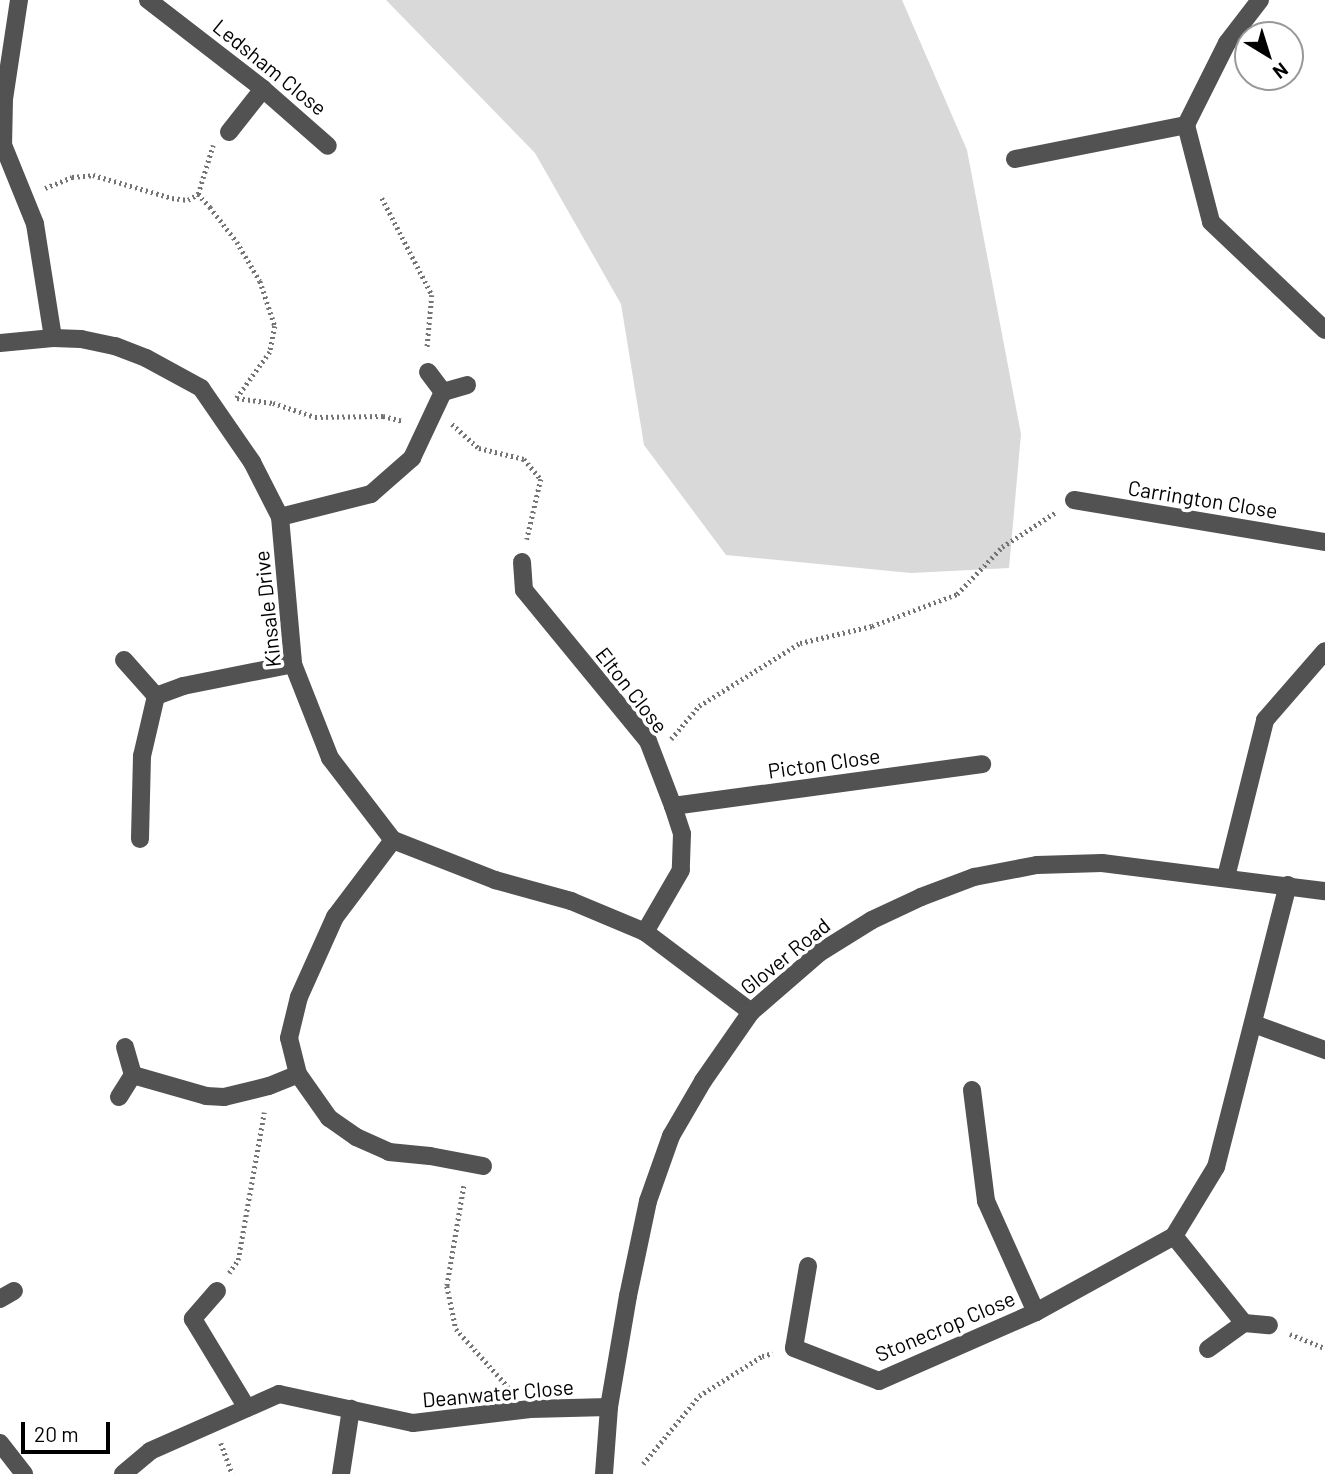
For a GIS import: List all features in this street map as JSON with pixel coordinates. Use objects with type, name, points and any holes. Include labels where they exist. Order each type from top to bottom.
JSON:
[{"type":"street","points":[[19,0],[4,99],[2,145],[25,196],[40,248],[53,338]]},
{"type":"street","name":"Ledsham Close","points":[[148,0],[264,89],[328,146]]},
{"type":"street","points":[[1260,0],[1227,43],[1186,125],[1211,222],[1325,330]]},
{"type":"street","points":[[229,132],[264,89]]},
{"type":"street","points":[[1015,159],[1186,125]]},
{"type":"street","name":"Kinsale Drive","points":[[0,343],[53,338],[81,339],[115,346],[146,358],[201,388],[253,462],[280,517],[293,664],[330,758],[393,839]]},
{"type":"street","points":[[428,372],[443,392]]},
{"type":"street","points":[[280,517],[370,494],[412,458],[443,392],[467,385]]},
{"type":"street","name":"Carrington Close","points":[[1074,500],[1325,542]]},
{"type":"street","name":"Elton Close","points":[[522,562],[524,590],[648,741],[673,806],[682,834],[681,870],[645,932]]},
{"type":"street","points":[[1226,877],[1265,720],[1325,651]]},
{"type":"street","points":[[124,660],[156,696]]},
{"type":"street","points":[[156,696],[183,686],[293,664]]},
{"type":"street","points":[[141,839],[142,756],[156,696]]},
{"type":"street","name":"Picton Close","points":[[673,806],[982,764]]},
{"type":"street","points":[[475,1164],[389,1152],[356,1137],[329,1118],[298,1074],[289,1038],[299,997],[335,917],[393,839],[495,880],[571,901],[645,932],[751,1012]]},
{"type":"street","name":"Glover Road","points":[[604,1474],[609,1407],[648,1201],[671,1136],[703,1081],[751,1012],[819,953],[872,920],[974,877],[1037,865],[1102,863],[1325,891]]},
{"type":"street","points":[[1244,1323],[1174,1237],[1216,1167],[1288,886]]},
{"type":"street","points":[[1254,1024],[1325,1050]]},
{"type":"street","points":[[119,1097],[133,1075],[125,1046]]},
{"type":"street","points":[[133,1075],[206,1096],[224,1097],[269,1086],[298,1074]]},
{"type":"street","name":"Stonecrop Close","points":[[972,1090],[986,1201],[1036,1312]]},
{"type":"street","name":"Stonecrop Close","points":[[794,1348],[879,1381],[1036,1312],[1174,1237]]},
{"type":"street","points":[[794,1348],[808,1266]]},
{"type":"street","points":[[217,1291],[193,1319],[247,1408]]},
{"type":"street","points":[[1208,1349],[1244,1323],[1269,1325]]},
{"type":"street","name":"Deanwater Close","points":[[123,1474],[150,1451],[279,1394],[413,1423],[530,1409],[609,1407]]},
{"type":"street","points":[[341,1474],[351,1409]]},
{"type":"street","points":[[0,1443],[24,1474]]},
{"type":"path","points":[[25,196],[82,175],[188,200],[198,194],[211,147],[229,132]]},
{"type":"path","points":[[198,194],[237,242],[260,281],[273,319],[274,339],[270,352],[237,398]]},
{"type":"path","points":[[382,198],[432,295],[428,372]]},
{"type":"path","points":[[205,394],[273,403],[315,417],[383,416],[427,428]]},
{"type":"path","points":[[435,410],[478,447],[524,459],[541,479],[522,562]]},
{"type":"path","points":[[654,758],[699,706],[800,643],[872,626],[957,594],[1002,547],[1074,500]]},
{"type":"path","points":[[217,1291],[238,1260],[269,1086]]},
{"type":"path","points":[[475,1164],[447,1286],[456,1329],[530,1409]]},
{"type":"path","points":[[1269,1325],[1325,1348]]},
{"type":"path","points":[[643,1464],[699,1395],[762,1356],[794,1348]]},
{"type":"path","points":[[214,1423],[232,1474]]},
{"type":"shaded area","points":[[386,0],[902,0],[967,150],[1021,434],[1009,568],[911,573],[726,555],[644,445],[621,304],[535,153]]}]
